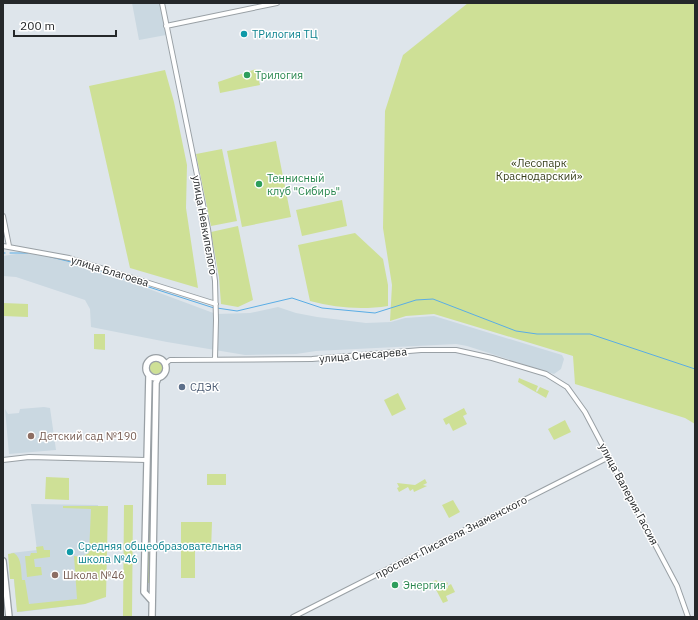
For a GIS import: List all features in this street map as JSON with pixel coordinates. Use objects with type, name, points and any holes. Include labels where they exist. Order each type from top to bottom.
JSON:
[{"type":"street","name":"улица Невкипелого","points":[[162,3],[208,229],[216,305],[215,360]]},
{"type":"street","points":[[166,26],[277,3]]},
{"type":"street","points":[[3,216],[9,246]]},
{"type":"street","name":"улица Благоева","points":[[3,246],[69,258],[216,305]]},
{"type":"street","name":"улица Снесарева","points":[[165,364],[170,360],[312,359],[346,355],[448,350],[468,351],[546,374],[557,380]]},
{"type":"street","points":[[152,602],[144,592],[148,375],[146,367],[150,359],[159,358],[165,364],[165,371],[158,378],[156,383],[152,617]]},
{"type":"street","points":[[148,375],[158,378]]},
{"type":"street","name":"улица Валерия Гассия","points":[[557,380],[567,387],[578,402],[609,457],[677,586],[688,617]]},
{"type":"street","points":[[3,460],[28,457],[155,459]]},
{"type":"street","name":"проспект Писателя Знаменского","points":[[293,617],[609,457]]},
{"type":"street","points":[[3,561],[9,617]]},
{"type":"street","points":[[144,582],[147,584],[152,582]]},
{"type":"shaded area","points":[[132,3],[160,4],[166,35],[139,40]]},
{"type":"shaded area","points":[[30,252],[56,258],[149,289],[216,314],[250,313],[278,307],[296,313],[317,317],[366,323],[391,322],[405,318],[434,316],[562,355],[564,359],[561,369],[554,374],[467,346],[456,344],[316,351],[296,354],[245,355],[91,327],[90,309],[85,300],[16,277],[3,276],[3,256]]},
{"type":"shaded area","name":"Детский сад №190","points":[[50,408],[56,450],[9,454],[5,409],[8,414],[19,413],[20,409]]},
{"type":"shaded area","name":"Школа №46","points":[[31,504],[98,505],[96,597],[85,604],[20,612],[20,609],[17,609],[11,553],[37,550]]},
{"type":"green space","name":"«Лесопарк Краснодарский»","points":[[468,3],[695,3],[695,424],[685,418],[575,384],[573,356],[434,314],[406,316],[390,321],[392,285],[383,228],[385,111],[403,55]]},
{"type":"green space","name":"Трилогия","points":[[256,69],[260,85],[220,93],[218,82]]},
{"type":"green space","points":[[165,70],[174,102],[187,165],[186,208],[198,288],[130,268],[89,86]]},
{"type":"green space","name":"Теннисный клуб \"Сибирь\"","points":[[276,141],[291,217],[242,227],[227,151]]},
{"type":"green space","points":[[222,149],[237,221],[211,226],[196,154]]},
{"type":"green space","points":[[342,200],[347,226],[302,236],[296,210]]},
{"type":"green space","points":[[238,226],[253,300],[238,307],[221,304],[219,277],[211,232]]},
{"type":"green space","points":[[355,233],[383,259],[388,285],[388,306],[349,308],[310,301],[298,245]]},
{"type":"green space","points":[[3,303],[28,304],[28,317],[3,316]]},
{"type":"green space","points":[[94,334],[105,334],[105,350],[94,349]]},
{"type":"green space","points":[[153,360],[159,360],[163,364],[163,370],[159,374],[153,374],[149,370],[149,364]]},
{"type":"green space","points":[[519,378],[538,386],[537,392],[540,387],[549,391],[546,398],[518,382]]},
{"type":"green space","points":[[398,393],[406,409],[392,416],[384,400]]},
{"type":"green space","points":[[464,408],[467,414],[463,416],[467,424],[453,431],[449,423],[446,425],[443,419]]},
{"type":"green space","points":[[565,420],[571,432],[554,440],[548,429]]},
{"type":"green space","points":[[207,474],[226,474],[226,485],[207,485]]},
{"type":"green space","points":[[46,477],[69,478],[69,500],[45,499]]},
{"type":"green space","points":[[425,479],[427,483],[423,485],[427,486],[414,492],[413,489],[410,491],[408,487],[399,492],[397,488],[399,487],[397,483],[415,485]]},
{"type":"green space","points":[[453,500],[460,512],[449,518],[442,505]]},
{"type":"green space","points":[[124,505],[133,505],[132,617],[123,617]]},
{"type":"green space","points":[[147,505],[152,505],[150,583],[147,583]]},
{"type":"green space","points":[[63,506],[108,506],[106,597],[85,604],[17,612],[14,579],[10,579],[8,554],[14,553],[17,555],[21,565],[22,580],[25,580],[29,604],[77,599],[74,556],[81,557],[89,553],[91,509],[63,508]]},
{"type":"green space","points":[[181,522],[212,522],[211,551],[195,551],[195,578],[181,578]]},
{"type":"green space","points":[[43,546],[44,550],[50,550],[50,557],[34,559],[35,567],[41,567],[42,575],[27,577],[25,556],[30,556],[31,553],[37,553],[36,547]]},
{"type":"green space","points":[[436,580],[441,585],[440,582],[447,582],[448,584],[442,588],[446,586],[448,589],[448,586],[451,584],[455,592],[446,596],[448,601],[443,603],[432,582]]},
{"type":"waterway","points":[[10,253],[28,253]]},
{"type":"waterway","points":[[43,255],[71,262],[214,308]]},
{"type":"waterway","points":[[217,308],[237,311],[292,298],[322,308],[375,313],[416,300],[433,299],[516,331],[537,334],[590,334],[695,369]]},
{"type":"place","name":"ТРилогия ТЦ","points":[[244,34]]},
{"type":"place","name":"Трилогия","points":[[247,75]]},
{"type":"place","name":"Теннисный клуб \"Сибирь\"","points":[[259,184]]},
{"type":"place","name":"СДЭК","points":[[182,387]]},
{"type":"place","name":"Детский сад №190","points":[[31,436]]},
{"type":"place","name":"Средняя общеобразовательная школа №46","points":[[70,552]]},
{"type":"place","name":"Школа №46","points":[[55,575]]},
{"type":"place","name":"Энергия","points":[[395,585]]}]
